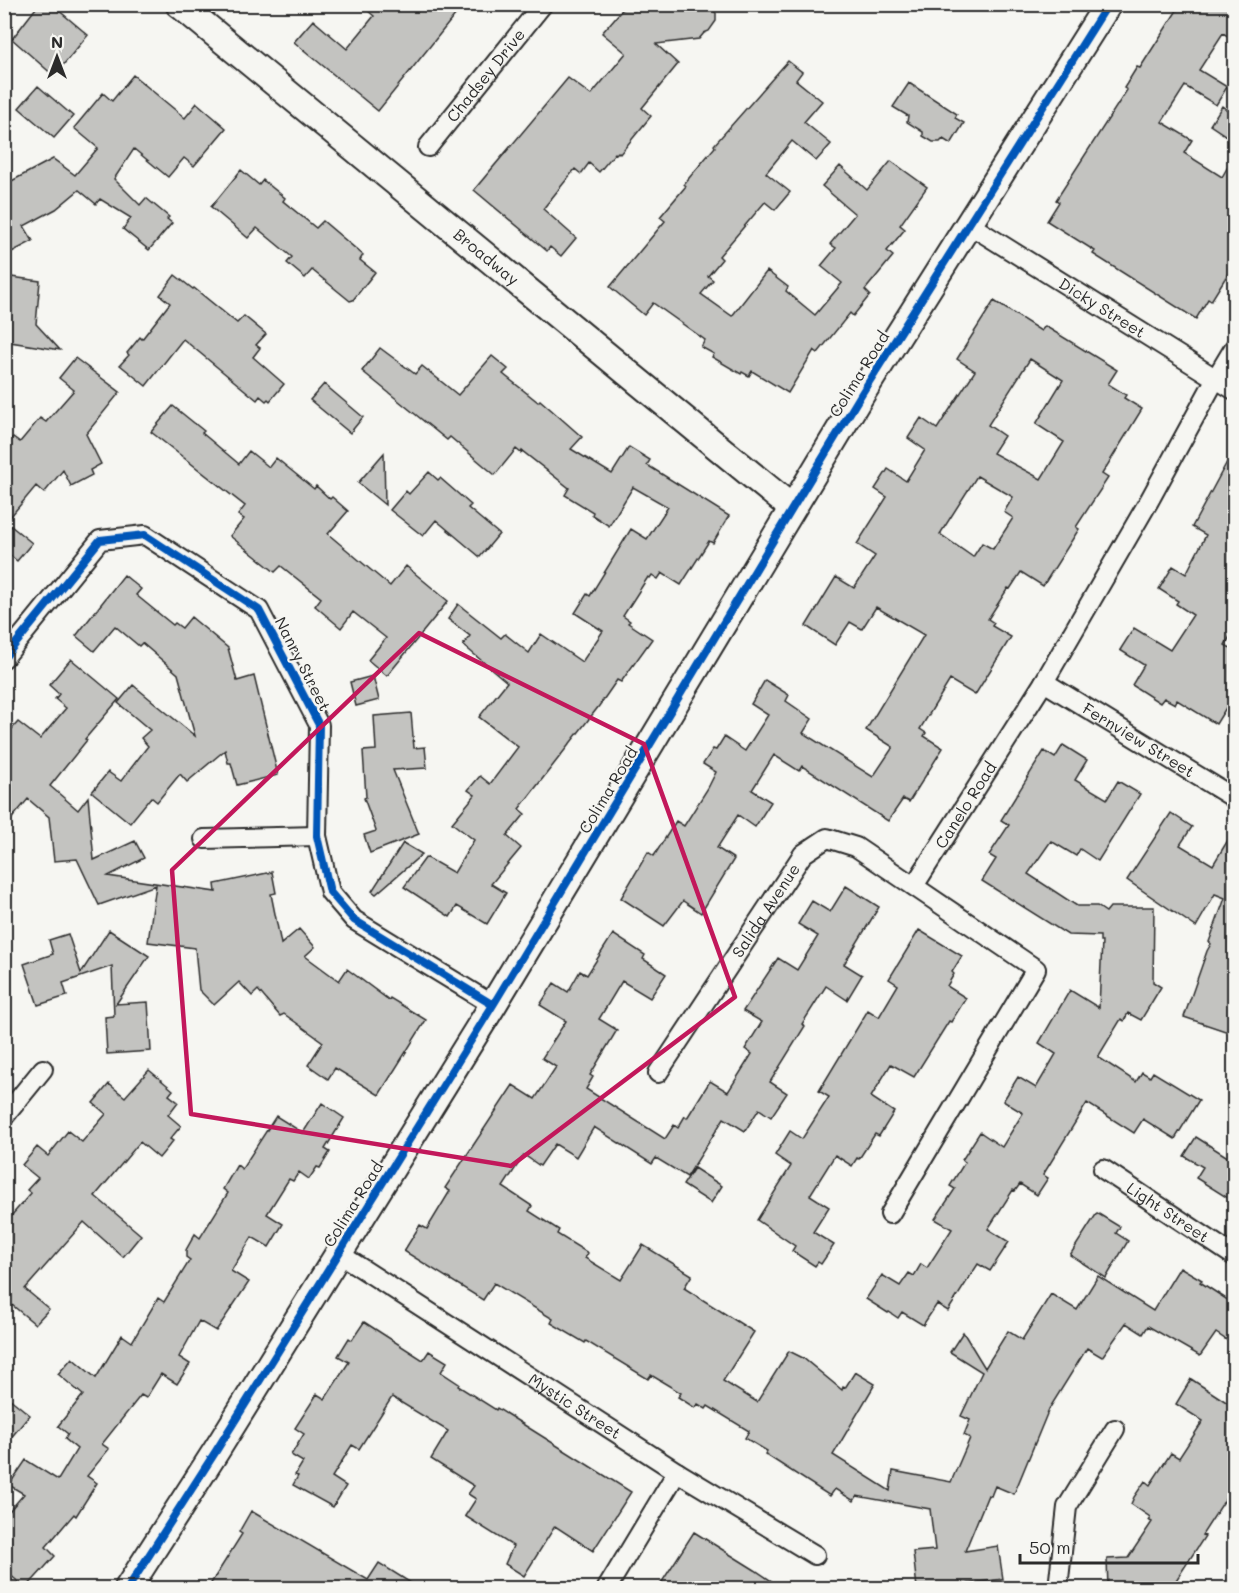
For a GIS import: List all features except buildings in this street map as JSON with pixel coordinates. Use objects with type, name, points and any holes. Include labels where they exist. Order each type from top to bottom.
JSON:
[{"type":"main road","name":"Broadway","points":[[179,4],[792,508]]},
{"type":"main road","name":"Colima Road","points":[[128,1588],[216,1451],[493,1005],[704,658],[792,508],[1108,4]]},
{"type":"street","name":"Chadsey Drive","points":[[428,147],[543,4]]},
{"type":"street","name":"Dicky Street","points":[[970,225],[1234,390]]},
{"type":"street","name":"Canelo Road","points":[[914,886],[1044,682],[1234,348]]},
{"type":"street","name":"Nanry Street","points":[[4,658],[100,540],[145,535],[259,610],[319,725],[317,836],[330,892],[354,920],[493,1005]]},
{"type":"street","name":"Fernview Street","points":[[1044,682],[1234,798]]},
{"type":"street","points":[[204,839],[317,836]]},
{"type":"street","name":"Salida Avenue","points":[[658,1073],[802,854],[827,838],[856,847],[914,886]]},
{"type":"street","points":[[890,1214],[1036,969],[914,886]]},
{"type":"street","points":[[4,1117],[43,1069]]},
{"type":"street","name":"Light Street","points":[[1103,1169],[1234,1256]]},
{"type":"street","name":"Mystic Street","points":[[338,1253],[677,1472],[815,1555]]},
{"type":"street","points":[[1058,1588],[1067,1507],[1115,1429]]},
{"type":"street","points":[[607,1588],[677,1472]]},
{"type":"highlighted area","points":[[419,633],[644,744],[735,997],[511,1166],[191,1114],[172,870]]},
{"type":"cycle path","points":[[128,1588],[216,1451],[493,1005],[862,393],[1108,4]]},
{"type":"cycle path","points":[[4,658],[100,540],[145,535],[259,610],[319,725],[317,836],[330,892],[354,920],[493,1005]]}]
